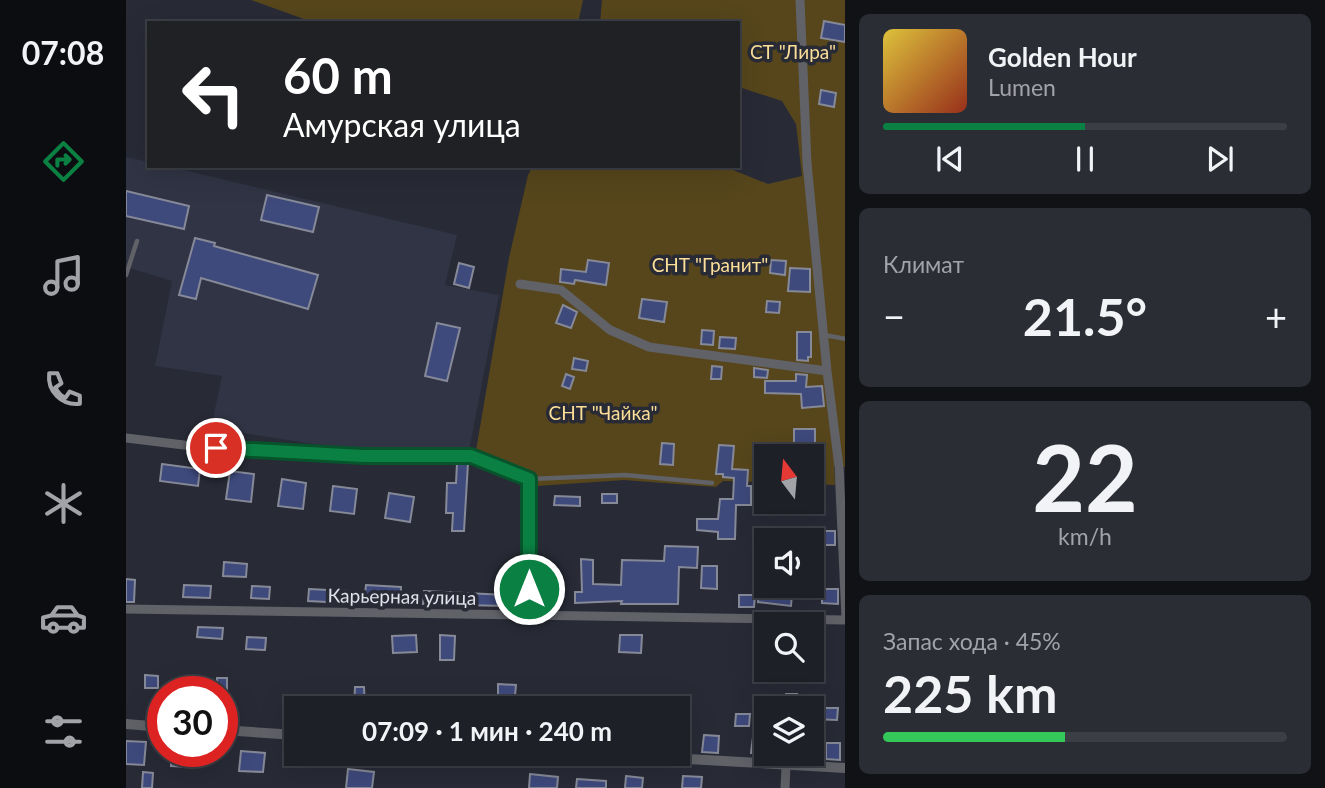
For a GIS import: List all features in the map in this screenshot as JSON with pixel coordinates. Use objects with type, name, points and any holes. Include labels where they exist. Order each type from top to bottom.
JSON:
[{"type":"street","points":[[800,0],[807,163],[827,371],[842,466],[845,619]]},
{"type":"street","points":[[520,284],[561,290],[610,330],[649,346],[827,371]]},
{"type":"street","points":[[126,438],[192,446],[310,453],[471,456],[529,479],[529,615]]},
{"type":"street","name":"Карьерная улица","points":[[126,609],[845,619]]},
{"type":"street","points":[[126,724],[147,726]]},
{"type":"street","points":[[238,731],[284,734]]},
{"type":"street","points":[[690,760],[754,764]]},
{"type":"street","points":[[785,788],[786,766],[845,768]]},
{"type":"lane","points":[[126,275],[137,241]]},
{"type":"lane","points":[[824,335],[845,339]]},
{"type":"lane","points":[[529,479],[625,475],[712,483]]},
{"type":"shaded area","points":[[126,157],[147,162],[147,168],[175,168],[457,235],[445,285],[499,295],[469,451],[353,450],[211,428],[222,376],[155,366],[172,281],[126,267]]},
{"type":"green space","points":[[251,0],[583,0],[578,21],[309,21]]},
{"type":"green space","points":[[602,0],[845,0],[845,467],[834,466],[835,485],[824,485],[824,444],[754,444],[754,482],[723,481],[716,487],[624,480],[537,486],[474,462],[509,258],[532,168],[728,168],[768,184],[802,176],[796,124],[782,101],[740,87],[740,21],[600,21]]},
{"type":"building","points":[[824,21],[845,25],[845,42],[821,38]]},
{"type":"building","points":[[821,90],[836,93],[834,107],[819,104]]},
{"type":"building","points":[[126,191],[189,206],[184,229],[126,216]]},
{"type":"building","points":[[267,195],[319,207],[313,232],[261,220]]},
{"type":"building","points":[[195,238],[215,243],[214,246],[318,275],[308,309],[201,278],[196,299],[179,295]]},
{"type":"building","points":[[588,260],[609,263],[606,285],[575,280],[574,284],[560,282],[561,269],[586,272]]},
{"type":"building","points":[[771,260],[786,261],[785,275],[770,273]]},
{"type":"building","points":[[459,263],[474,267],[469,288],[454,284]]},
{"type":"building","points":[[790,268],[810,269],[810,292],[788,291]]},
{"type":"building","points":[[642,299],[667,302],[664,322],[639,318]]},
{"type":"building","points":[[767,301],[780,302],[779,313],[766,312]]},
{"type":"building","points":[[563,305],[577,312],[571,328],[556,323]]},
{"type":"building","points":[[437,323],[460,328],[447,381],[425,376]]},
{"type":"building","points":[[702,330],[714,331],[713,345],[701,344]]},
{"type":"building","points":[[797,332],[811,332],[811,357],[808,357],[808,361],[797,360]]},
{"type":"building","points":[[720,337],[736,338],[735,349],[719,348]]},
{"type":"building","points":[[574,358],[588,361],[586,371],[572,369]]},
{"type":"building","points":[[712,366],[722,367],[721,379],[711,379]]},
{"type":"building","points":[[754,368],[768,370],[767,378],[754,377]]},
{"type":"building","points":[[566,374],[574,377],[570,389],[562,386]]},
{"type":"building","points":[[796,374],[807,375],[806,387],[822,386],[824,406],[802,408],[801,394],[765,393],[765,381],[796,381]]},
{"type":"building","points":[[794,429],[815,429],[815,444],[794,444]]},
{"type":"building","points":[[662,443],[674,444],[673,465],[660,464]]},
{"type":"building","points":[[719,445],[734,446],[732,469],[748,470],[747,486],[751,486],[751,505],[736,505],[735,539],[718,539],[718,532],[697,530],[697,519],[718,519],[720,499],[733,499],[734,478],[716,474]]},
{"type":"building","points":[[457,463],[468,463],[464,531],[452,531],[453,513],[446,513],[447,483],[456,483]]},
{"type":"building","points":[[162,464],[200,469],[198,486],[160,481]]},
{"type":"building","points":[[230,471],[254,474],[251,502],[226,499]]},
{"type":"building","points":[[282,479],[306,483],[303,509],[278,506]]},
{"type":"building","points":[[333,486],[357,489],[354,514],[330,511]]},
{"type":"building","points":[[389,493],[414,497],[410,522],[385,518]]},
{"type":"building","points":[[602,494],[617,494],[617,503],[602,503]]},
{"type":"building","points":[[555,496],[580,497],[580,506],[554,505]]},
{"type":"building","points":[[824,531],[835,531],[835,545],[824,545]]},
{"type":"building","points":[[665,546],[698,547],[697,568],[679,567],[678,604],[621,604],[622,601],[575,603],[575,592],[582,592],[581,559],[593,560],[593,584],[621,585],[622,560],[664,561]]},
{"type":"building","points":[[224,562],[247,564],[246,577],[223,576]]},
{"type":"building","points":[[702,566],[717,566],[717,589],[701,588]]},
{"type":"building","points":[[126,579],[135,580],[134,602],[126,602]]},
{"type":"building","points":[[184,585],[211,586],[210,598],[183,597]]},
{"type":"building","points":[[366,585],[401,587],[400,605],[364,603]]},
{"type":"building","points":[[252,586],[270,587],[269,599],[251,598]]},
{"type":"building","points":[[309,589],[348,591],[347,603],[308,601]]},
{"type":"building","points":[[824,589],[838,589],[838,604],[822,603]]},
{"type":"building","points":[[424,591],[506,595],[505,606],[423,604]]},
{"type":"building","points":[[739,595],[754,595],[754,607],[739,607]]},
{"type":"building","points":[[758,598],[792,598],[791,606],[758,602]]},
{"type":"building","points":[[198,627],[223,628],[222,639],[197,637]]},
{"type":"building","points":[[416,635],[417,652],[393,653],[392,636]]},
{"type":"building","points":[[440,635],[455,636],[454,660],[440,660]]},
{"type":"building","points":[[620,635],[642,635],[641,653],[619,652]]},
{"type":"building","points":[[247,637],[266,638],[265,650],[246,649]]},
{"type":"building","points":[[498,684],[516,685],[515,696],[498,695]]},
{"type":"building","points":[[355,687],[364,687],[364,696],[355,696]]},
{"type":"building","points":[[824,708],[838,708],[837,720],[824,719]]},
{"type":"building","points":[[736,714],[750,714],[749,726],[735,726]]},
{"type":"building","points":[[704,735],[719,736],[718,753],[702,752]]},
{"type":"building","points":[[753,737],[754,737],[754,753],[751,753]]},
{"type":"building","points":[[126,741],[146,742],[144,765],[126,764]]},
{"type":"building","points":[[826,743],[840,743],[840,760],[826,759]]},
{"type":"building","points":[[241,751],[265,753],[263,772],[239,771]]},
{"type":"building","points":[[348,769],[374,772],[372,788],[346,788]]},
{"type":"building","points":[[143,772],[153,773],[152,788],[142,788]]},
{"type":"building","points":[[530,774],[558,777],[557,788],[529,788]]},
{"type":"building","points":[[626,776],[643,778],[642,788],[625,788]]},
{"type":"building","points":[[683,776],[702,777],[701,788],[682,788]]},
{"type":"building","points":[[577,779],[606,781],[606,788],[576,788]]},
{"type":"route","points":[[216,448],[363,456],[471,456],[529,479],[529,589]]},
{"type":"park label","name":"СТ \"Лира\"","points":[[793,51]]},
{"type":"park label","name":"СНТ \"Гранит\"","points":[[710,264]]},
{"type":"park label","name":"СНТ \"Чайка\"","points":[[603,412]]}]
